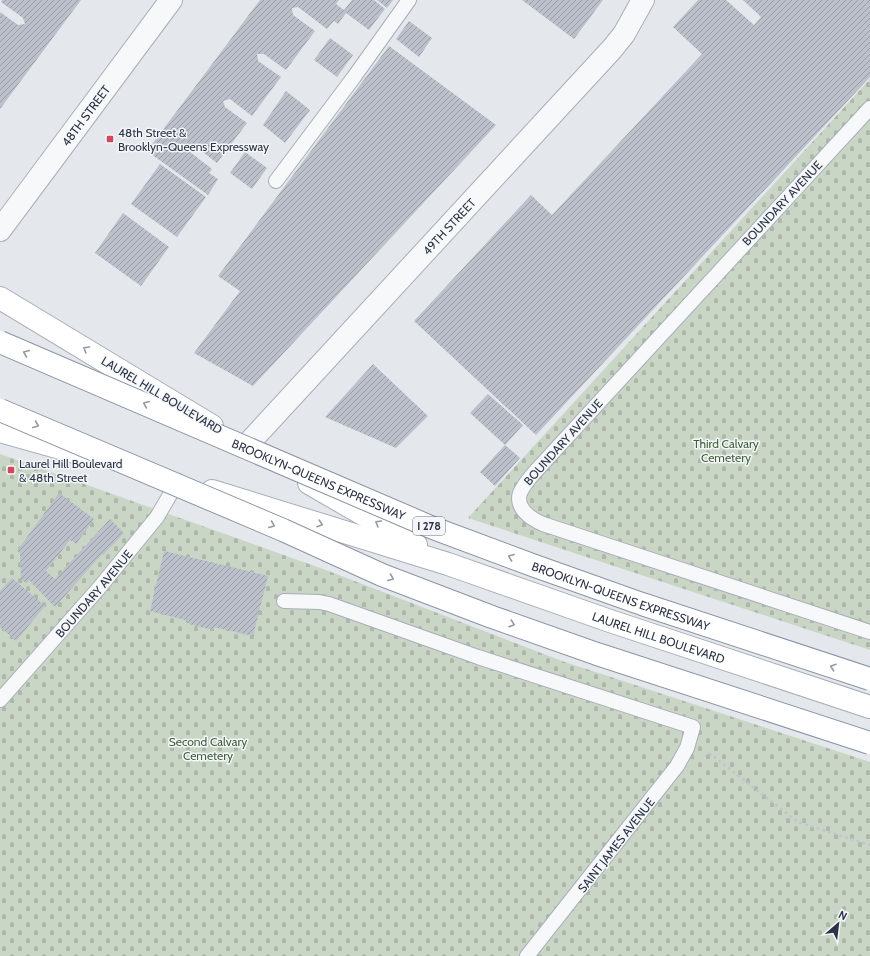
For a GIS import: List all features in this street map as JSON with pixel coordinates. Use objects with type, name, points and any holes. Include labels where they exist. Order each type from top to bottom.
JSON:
[{"type":"main road","name":"LAUREL HILL BOULEVARD","points":[[0,298],[246,446],[448,564]]},
{"type":"main road","name":"BROOKLYN-QUEENS EXPRESSWAY","points":[[0,342],[433,528],[642,604],[870,679]]},
{"type":"main road","points":[[0,410],[283,530],[382,574],[492,617],[598,654],[870,743]]},
{"type":"main road","name":"LAUREL HILL BOULEVARD","points":[[0,431],[178,481],[448,564],[603,619],[870,708]]},
{"type":"street","name":"48TH STREET","points":[[0,230],[171,0]]},
{"type":"street","name":"49TH STREET","points":[[246,446],[612,49],[624,34],[643,0]]},
{"type":"lane","points":[[276,181],[354,77],[409,0]]},
{"type":"lane","name":"BOUNDARY AVENUE","points":[[870,108],[533,474],[523,487],[520,494],[520,501],[528,516],[543,524],[870,632]]},
{"type":"lane","name":"BOUNDARY AVENUE","points":[[0,700],[99,588],[152,523],[178,481]]},
{"type":"lane","name":"SAINT JAMES AVENUE","points":[[284,601],[319,602],[329,604],[478,657],[693,727],[687,748],[677,766],[527,956]]},
{"type":"path","points":[[687,748],[710,754],[798,822],[870,846]]},
{"type":"green space","name":"Third Calvary Cemetery","points":[[870,79],[870,650],[468,518]]},
{"type":"green space","name":"Second Calvary Cemetery","points":[[0,454],[326,570],[562,661],[870,762],[870,956],[0,956]]},
{"type":"building","points":[[2,0],[81,0],[0,109],[0,12],[18,25],[25,24],[23,18],[1,2]]},
{"type":"building","points":[[260,0],[339,0],[336,4],[344,10],[352,0],[374,0],[385,9],[369,30],[346,13],[338,24],[334,21],[327,29],[298,7],[292,8],[293,15],[315,31],[286,70],[264,54],[257,54],[258,61],[281,77],[252,116],[230,99],[223,101],[225,107],[247,123],[217,163],[195,146],[189,147],[190,152],[212,169],[209,173],[218,179],[208,195],[147,151]]},
{"type":"building","points":[[377,0],[393,0],[387,8]]},
{"type":"building","points":[[522,0],[603,0],[574,39]]},
{"type":"building","points":[[698,0],[726,0],[754,25],[761,17],[743,0],[870,0],[870,77],[536,435],[414,321],[531,195],[552,215],[702,54],[673,27]]},
{"type":"building","points":[[409,21],[432,38],[419,57],[396,39]]},
{"type":"building","points":[[330,38],[353,55],[337,77],[314,60]]},
{"type":"building","points":[[389,46],[496,125],[253,386],[194,353],[240,291],[218,276]]},
{"type":"building","points":[[286,91],[310,110],[285,143],[263,125]]},
{"type":"building","points":[[245,152],[267,168],[252,189],[230,173]]},
{"type":"building","points":[[160,164],[206,197],[177,237],[131,204]]},
{"type":"building","points":[[123,213],[169,247],[141,286],[95,253]]},
{"type":"building","points":[[373,364],[428,416],[396,448],[325,417]]},
{"type":"building","points":[[488,394],[523,425],[505,445],[470,413]]},
{"type":"building","points":[[505,445],[520,458],[495,486],[480,472]]},
{"type":"building","points":[[59,493],[94,519],[76,544],[70,540],[46,571],[55,579],[110,519],[124,533],[103,555],[102,554],[55,607],[29,580],[27,583],[21,580],[20,553],[17,551]]},
{"type":"building","points":[[164,551],[268,576],[253,636],[214,627],[213,630],[189,624],[189,621],[150,611]]},
{"type":"building","points":[[12,578],[45,606],[16,641],[0,627],[0,591]]},
{"type":"place","name":"48th Street & Brooklyn-Queens Expressway","points":[[110,139]]},
{"type":"place","name":"Laurel Hill Boulevard & 48th Street","points":[[11,470]]}]
